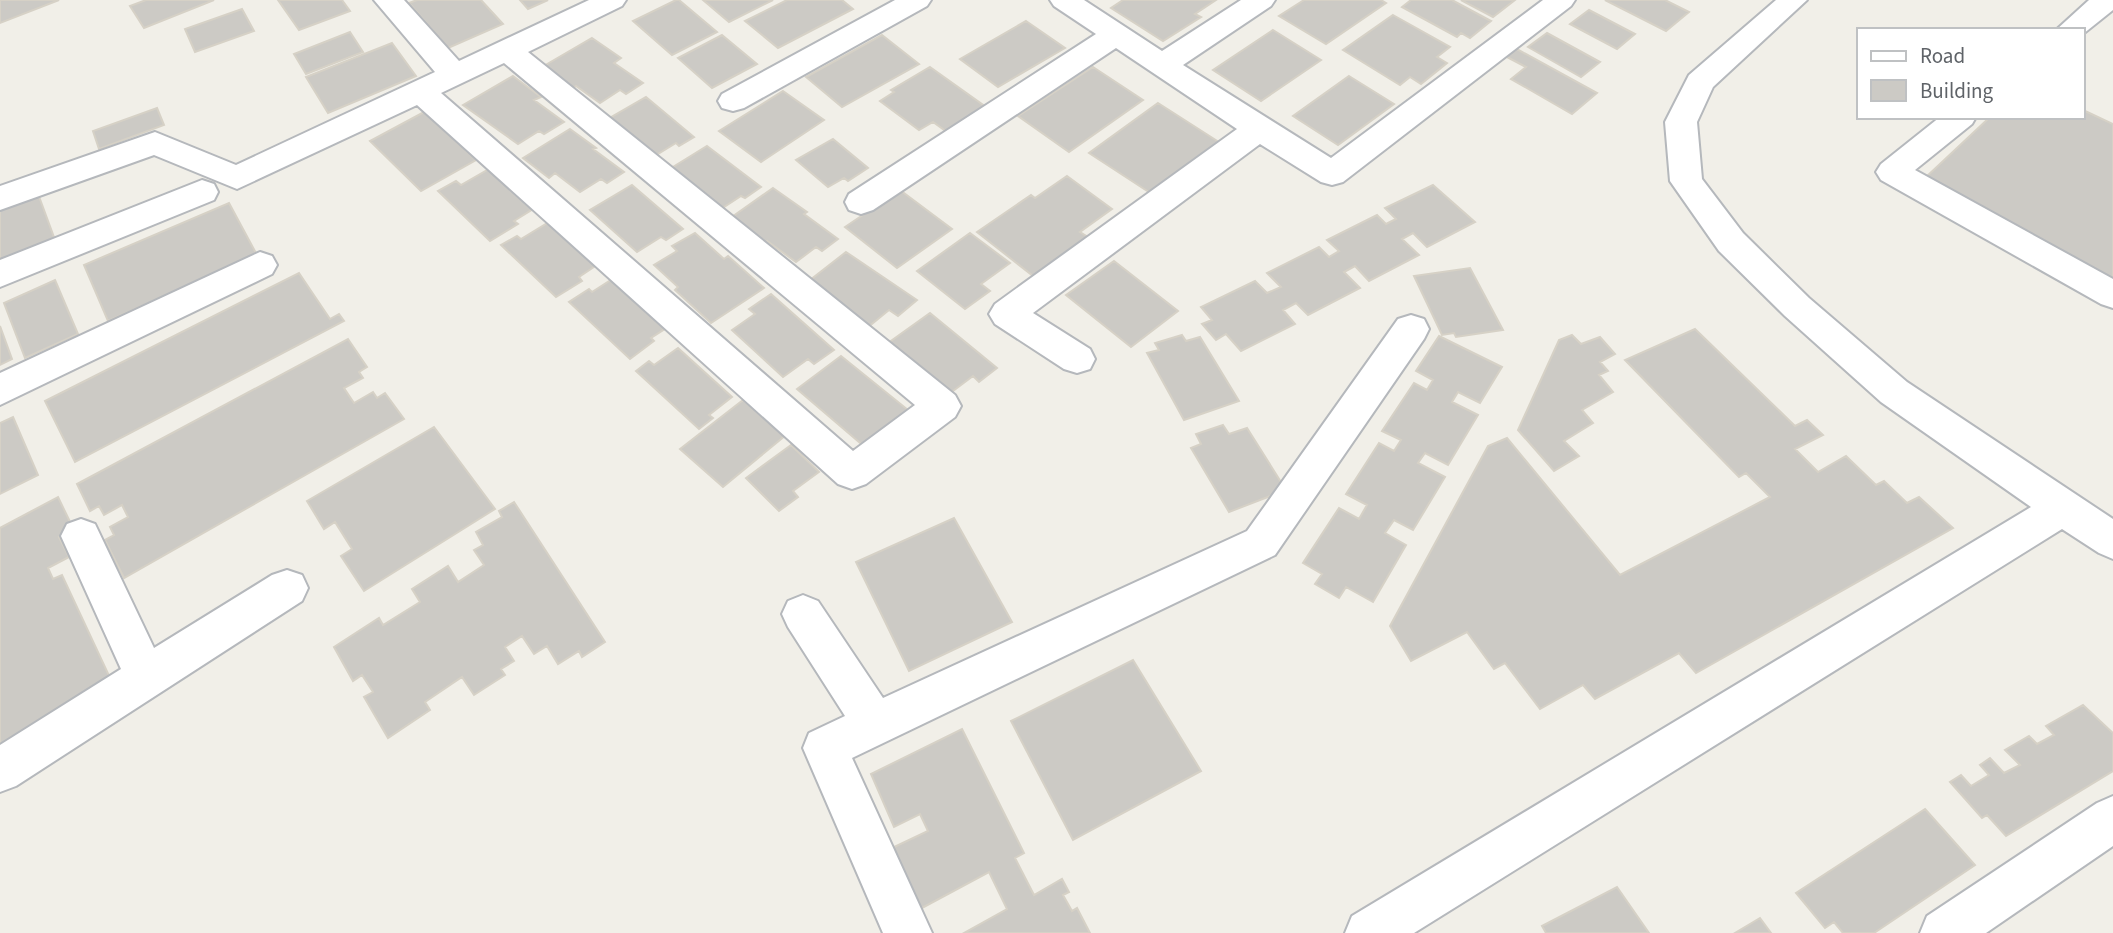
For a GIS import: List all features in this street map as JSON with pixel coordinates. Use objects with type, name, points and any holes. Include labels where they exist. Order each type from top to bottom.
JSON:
[{"type":"street","points":[[388,0],[455,75]]},
{"type":"street","points":[[733,101],[917,0]]},
{"type":"street","points":[[1064,0],[1332,174],[1561,0]]},
{"type":"street","points":[[1163,64],[1261,0]]},
{"type":"street","points":[[1793,0],[1700,82],[1681,122],[1686,181],[1731,242],[1797,307],[1894,392],[2113,541]]},
{"type":"street","points":[[2072,28],[2107,0]]},
{"type":"street","points":[[0,198],[155,143],[237,178],[605,1]]},
{"type":"street","points":[[861,202],[1116,34]]},
{"type":"street","points":[[420,92],[852,473],[942,406],[507,50]]},
{"type":"street","points":[[1958,119],[1892,172],[2113,295]]},
{"type":"street","points":[[1077,359],[1007,314],[1259,129]]},
{"type":"street","points":[[0,274],[202,192]]},
{"type":"street","points":[[0,390],[260,265]]},
{"type":"street","points":[[908,933],[825,748],[1261,543],[1411,329]]},
{"type":"street","points":[[1369,933],[2063,508]]},
{"type":"street","points":[[81,536],[146,677]]},
{"type":"street","points":[[0,770],[287,588]]},
{"type":"street","points":[[803,614],[876,724]]},
{"type":"street","points":[[1944,933],[2113,819]]},
{"type":"building","points":[[0,0],[59,0],[0,23]]},
{"type":"building","points":[[146,0],[214,0],[144,28],[130,6]]},
{"type":"building","points":[[278,0],[342,0],[350,11],[299,30]]},
{"type":"building","points":[[417,0],[481,0],[503,24],[448,48],[409,3]]},
{"type":"building","points":[[520,0],[548,0],[528,9]]},
{"type":"building","points":[[676,0],[717,32],[672,55],[633,21]]},
{"type":"building","points":[[703,0],[773,0],[729,22]]},
{"type":"building","points":[[787,0],[842,0],[853,9],[778,48],[745,21]]},
{"type":"building","points":[[1123,0],[1216,0],[1195,14],[1201,17],[1163,41],[1111,8]]},
{"type":"building","points":[[1304,0],[1381,0],[1386,3],[1326,44],[1279,16]]},
{"type":"building","points":[[1411,0],[1452,0],[1491,21],[1470,38],[1461,33],[1457,37],[1402,7]]},
{"type":"building","points":[[1461,0],[1515,0],[1493,17]]},
{"type":"building","points":[[1605,0],[1665,0],[1689,12],[1666,31]]},
{"type":"building","points":[[242,9],[254,31],[195,52],[185,29]]},
{"type":"building","points":[[1589,10],[1635,34],[1617,49],[1570,24]]},
{"type":"building","points":[[1393,15],[1450,47],[1437,57],[1447,63],[1421,84],[1410,77],[1400,85],[1343,50]]},
{"type":"building","points":[[1026,21],[1065,48],[998,87],[960,59]]},
{"type":"building","points":[[1273,30],[1321,60],[1261,101],[1213,70]]},
{"type":"building","points":[[350,32],[363,52],[306,74],[294,54]]},
{"type":"building","points":[[1547,33],[1600,62],[1581,77],[1528,47]]},
{"type":"building","points":[[722,35],[757,64],[712,88],[678,58]]},
{"type":"building","points":[[882,35],[919,64],[842,107],[806,77]]},
{"type":"building","points":[[592,38],[621,58],[614,63],[643,83],[626,94],[620,90],[600,103],[576,86],[572,89],[542,67]]},
{"type":"building","points":[[392,43],[416,76],[328,113],[306,77]]},
{"type":"building","points":[[1515,48],[1597,93],[1572,114],[1511,79],[1526,67],[1505,56]]},
{"type":"building","points":[[930,67],[986,107],[947,132],[933,122],[919,130],[880,101],[894,92],[891,90]]},
{"type":"building","points":[[1093,67],[1143,100],[1069,152],[1018,116]]},
{"type":"building","points":[[513,76],[541,97],[534,100],[564,122],[544,134],[539,131],[518,144],[463,105]]},
{"type":"building","points":[[1349,76],[1394,104],[1338,145],[1293,116]]},
{"type":"building","points":[[783,91],[824,120],[761,162],[719,131]]},
{"type":"building","points":[[646,97],[694,137],[679,146],[676,143],[653,157],[608,119]]},
{"type":"building","points":[[1158,103],[1222,144],[1155,196],[1089,153]]},
{"type":"building","points":[[157,108],[164,125],[99,149],[93,131]]},
{"type":"building","points":[[2085,111],[2113,124],[2113,281],[1926,177],[1988,119],[2085,119]]},
{"type":"building","points":[[424,112],[476,160],[421,191],[370,141]]},
{"type":"building","points":[[570,129],[624,172],[607,183],[601,179],[580,192],[555,173],[549,178],[523,158]]},
{"type":"building","points":[[833,139],[868,168],[848,181],[844,178],[828,187],[796,160]]},
{"type":"building","points":[[707,146],[761,187],[718,211],[668,170]]},
{"type":"building","points":[[489,169],[533,209],[514,221],[518,224],[490,241],[438,191],[456,181],[461,185]]},
{"type":"building","points":[[1067,176],[1112,209],[1080,232],[1088,237],[1033,276],[977,232],[1031,195],[1035,198]]},
{"type":"building","points":[[632,185],[683,229],[666,240],[661,237],[637,252],[590,210]]},
{"type":"building","points":[[1433,185],[1475,222],[1427,247],[1413,233],[1402,239],[1419,255],[1369,281],[1355,266],[1344,272],[1360,288],[1308,315],[1296,303],[1283,310],[1295,324],[1241,351],[1226,334],[1216,340],[1202,324],[1212,320],[1201,307],[1255,281],[1267,293],[1281,287],[1267,273],[1319,247],[1329,257],[1339,251],[1327,240],[1377,215],[1386,224],[1396,219],[1385,208]]},
{"type":"building","points":[[773,188],[807,212],[804,214],[838,239],[822,251],[816,247],[796,262],[767,241],[762,244],[729,219]]},
{"type":"building","points":[[900,190],[952,229],[897,268],[845,227]]},
{"type":"building","points":[[37,191],[55,240],[0,263],[0,206]]},
{"type":"building","points":[[229,203],[257,255],[108,321],[84,265]]},
{"type":"building","points":[[549,222],[597,265],[579,277],[582,281],[556,297],[501,245],[517,236],[521,239]]},
{"type":"building","points":[[695,233],[724,259],[728,256],[764,288],[711,323],[675,290],[678,287],[654,265],[677,251],[672,246]]},
{"type":"building","points":[[970,233],[1010,263],[981,284],[990,291],[965,309],[917,271]]},
{"type":"building","points":[[846,252],[917,300],[898,316],[889,310],[867,328],[805,284]]},
{"type":"building","points":[[1114,261],[1178,311],[1131,347],[1066,295]]},
{"type":"building","points":[[1470,268],[1503,330],[1456,337],[1454,333],[1442,335],[1414,276]]},
{"type":"building","points":[[299,273],[330,319],[339,314],[344,321],[75,462],[45,401]]},
{"type":"building","points":[[617,276],[671,325],[651,338],[654,341],[630,359],[569,302],[589,289],[592,292]]},
{"type":"building","points":[[55,280],[78,334],[25,358],[4,303]]},
{"type":"building","points":[[771,294],[834,350],[814,364],[808,359],[783,377],[732,330],[755,314],[749,309]]},
{"type":"building","points":[[930,313],[997,368],[979,382],[973,376],[949,394],[888,343]]},
{"type":"building","points":[[0,326],[12,359],[0,365]]},
{"type":"building","points":[[1695,329],[1795,426],[1807,420],[1823,435],[1795,449],[1818,472],[1846,456],[1876,485],[1884,481],[1907,503],[1919,497],[1953,528],[1696,673],[1679,653],[1595,699],[1583,685],[1540,709],[1505,663],[1494,669],[1467,632],[1411,661],[1390,626],[1488,446],[1507,438],[1620,575],[1770,497],[1746,473],[1739,477],[1625,360]]},
{"type":"building","points":[[1182,335],[1186,341],[1200,337],[1239,401],[1184,420],[1147,353],[1159,350],[1155,343]]},
{"type":"building","points":[[1572,335],[1581,344],[1600,337],[1615,354],[1600,362],[1608,371],[1599,375],[1613,392],[1582,410],[1593,423],[1564,441],[1579,456],[1554,471],[1518,430],[1559,340]]},
{"type":"building","points":[[1439,336],[1502,367],[1480,403],[1458,392],[1452,402],[1478,415],[1448,465],[1425,453],[1418,463],[1445,477],[1413,530],[1394,520],[1385,533],[1406,545],[1373,602],[1346,587],[1339,598],[1315,584],[1322,574],[1303,563],[1339,508],[1359,519],[1367,505],[1346,494],[1379,443],[1394,451],[1401,440],[1382,431],[1414,383],[1427,390],[1433,380],[1416,371]]},
{"type":"building","points":[[348,339],[367,367],[359,372],[363,378],[344,388],[354,403],[373,392],[377,398],[385,393],[404,419],[124,578],[105,540],[114,535],[110,527],[128,517],[122,505],[104,515],[99,506],[90,511],[77,484]]},
{"type":"building","points":[[678,348],[732,397],[709,415],[713,418],[699,429],[636,371],[649,361],[654,365]]},
{"type":"building","points":[[841,356],[918,418],[866,448],[797,389]]},
{"type":"building","points":[[743,400],[786,435],[723,487],[680,449]]},
{"type":"building","points":[[13,417],[38,475],[0,494],[0,423]]},
{"type":"building","points":[[1223,425],[1229,434],[1247,428],[1286,490],[1229,512],[1191,448],[1201,444],[1196,434]]},
{"type":"building","points":[[434,427],[495,509],[364,591],[341,556],[352,549],[335,522],[324,529],[307,501]]},
{"type":"building","points":[[791,445],[819,472],[793,491],[798,497],[779,511],[746,478]]},
{"type":"building","points":[[58,497],[73,528],[59,537],[69,557],[48,568],[53,579],[62,575],[112,682],[0,749],[0,528]]},
{"type":"building","points":[[514,502],[605,642],[582,657],[579,651],[558,664],[547,646],[534,654],[522,636],[505,647],[514,661],[501,669],[505,675],[474,695],[462,677],[425,702],[430,710],[388,738],[364,697],[373,692],[362,675],[353,681],[334,647],[379,618],[383,625],[420,602],[412,589],[448,566],[458,582],[484,565],[474,550],[483,545],[476,532],[502,517],[499,511]]},
{"type":"building","points":[[954,518],[1012,622],[909,671],[856,562]]},
{"type":"building","points":[[1133,660],[1201,771],[1073,840],[1011,721]]},
{"type":"building","points":[[2083,705],[2113,733],[2113,771],[2006,836],[1987,815],[1982,818],[1950,782],[1961,775],[1971,786],[1989,775],[1980,765],[1990,758],[2004,773],[2020,765],[2005,750],[2029,736],[2037,744],[2054,735],[2046,726]]},
{"type":"building","points":[[962,729],[1024,853],[1015,858],[1034,895],[1062,879],[1069,892],[1063,895],[1072,911],[1077,908],[1090,933],[964,933],[1007,909],[989,872],[920,909],[892,848],[928,831],[920,814],[894,827],[871,774]]},
{"type":"building","points":[[1925,809],[1975,865],[1874,933],[1843,933],[1834,922],[1825,928],[1796,893]]},
{"type":"building","points":[[1617,887],[1649,933],[1546,933],[1542,926]]},
{"type":"building","points":[[1760,918],[1771,933],[1735,933]]}]
